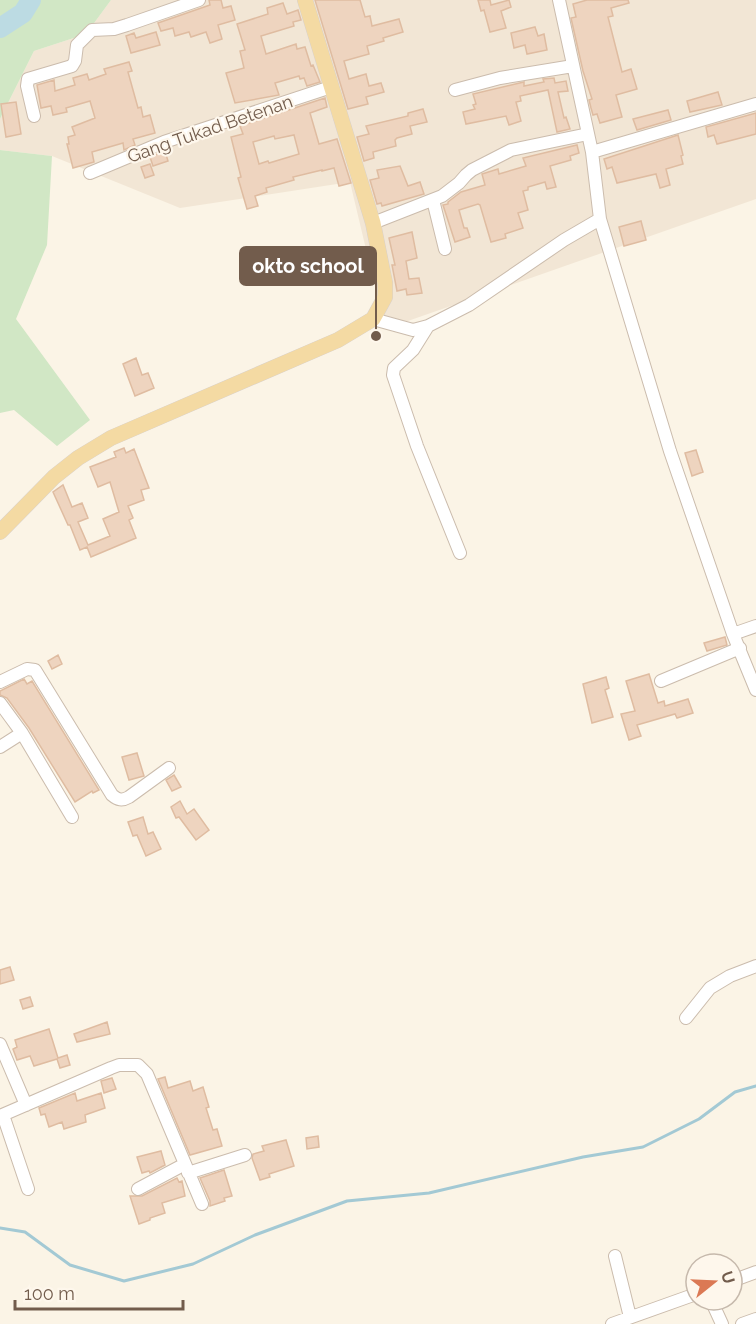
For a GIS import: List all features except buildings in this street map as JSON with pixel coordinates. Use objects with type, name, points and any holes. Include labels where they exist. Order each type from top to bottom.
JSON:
[{"type":"main road","points":[[0,532],[62,471],[78,458],[111,438],[338,340],[377,313],[385,297],[386,283],[373,223],[305,0]]},
{"type":"street","points":[[34,116],[27,86],[28,79],[72,66],[77,45],[92,30],[114,29],[199,0]]},
{"type":"street","points":[[559,0],[592,152],[600,219],[670,451],[733,634],[756,690]]},
{"type":"street","points":[[455,90],[500,78],[573,66]]},
{"type":"street","name":"Gang Tukad Betenan","points":[[90,173],[164,142],[331,87]]},
{"type":"street","points":[[592,152],[756,104]]},
{"type":"street","points":[[373,223],[433,201],[459,183],[472,170],[511,150],[588,134]]},
{"type":"street","points":[[433,201],[445,249]]},
{"type":"street","points":[[377,313],[398,327],[413,330],[428,326],[469,305],[564,240],[600,219]]},
{"type":"street","points":[[428,326],[413,350],[394,368],[393,375],[417,446],[460,553]]},
{"type":"street","points":[[733,634],[756,626]]},
{"type":"street","points":[[661,681],[740,648]]},
{"type":"street","points":[[0,682],[27,669],[35,670],[112,795],[117,798],[122,800],[129,797],[169,768]]},
{"type":"street","points":[[0,703],[22,733],[72,817]]},
{"type":"street","points":[[0,747],[22,733]]},
{"type":"street","points":[[686,1018],[710,988],[730,976],[756,966]]},
{"type":"street","points":[[0,1044],[26,1105]]},
{"type":"street","points":[[28,1189],[1,1116],[119,1065],[138,1065],[147,1074],[202,1204]]},
{"type":"street","points":[[138,1189],[186,1168],[245,1155]]},
{"type":"street","points":[[615,1256],[628,1320]]},
{"type":"street","points":[[612,1324],[684,1299]]},
{"type":"street","points":[[742,1324],[756,1319]]},
{"type":"shaded area","points":[[111,0],[756,0],[756,199],[385,329],[350,182],[180,208],[52,156],[0,150],[0,119],[34,51],[86,34]]},
{"type":"green space","points":[[0,0],[111,0],[86,34],[34,51],[0,119]]},
{"type":"green space","points":[[0,150],[52,156],[47,245],[16,319],[90,420],[57,446],[14,410],[0,413]]},
{"type":"waterway","points":[[0,28],[23,13],[31,0]]},
{"type":"waterway","points":[[0,1228],[25,1232],[70,1265],[124,1281],[193,1264],[255,1235],[347,1201],[429,1193],[583,1157],[643,1147],[699,1119],[735,1092],[756,1086]]},
{"type":"place","name":"okto school","points":[[376,336]]}]
